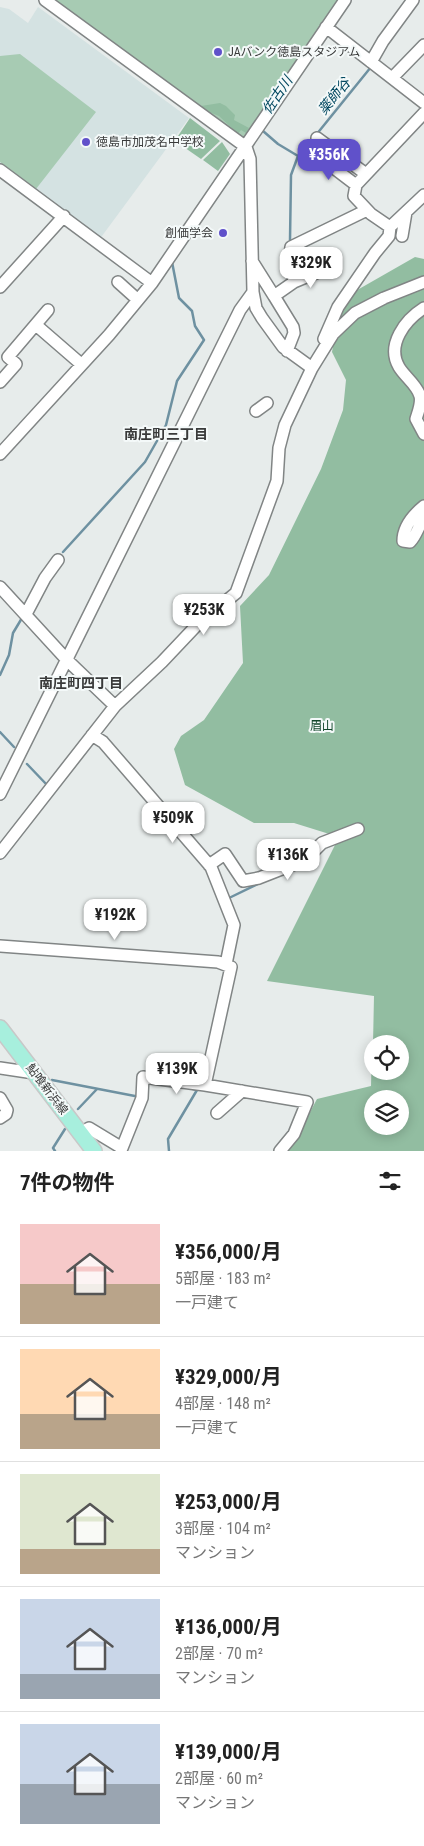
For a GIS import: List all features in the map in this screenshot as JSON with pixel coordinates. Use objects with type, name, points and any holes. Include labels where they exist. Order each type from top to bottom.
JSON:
[{"type":"main road","name":"鮎喰新浜線","points":[[0,1028],[94,1151]]},
{"type":"street","points":[[45,0],[246,147],[250,159],[253,292],[256,308],[287,351],[315,363]]},
{"type":"street","points":[[0,454],[109,334],[152,283],[345,0]]},
{"type":"street","points":[[371,62],[406,16],[413,0]]},
{"type":"street","points":[[326,27],[424,103]]},
{"type":"street","points":[[392,78],[424,45]]},
{"type":"street","points":[[390,227],[367,210],[354,196],[356,185],[424,113]]},
{"type":"street","points":[[318,138],[366,174]]},
{"type":"street","points":[[318,156],[356,185]]},
{"type":"street","points":[[0,170],[152,283]]},
{"type":"street","points":[[0,853],[115,706],[162,662],[197,625],[236,592],[277,481],[279,448],[285,425],[315,363],[338,307],[389,236],[390,227],[424,195]]},
{"type":"street","points":[[294,282],[290,254],[291,247],[367,210]]},
{"type":"street","points":[[402,236],[406,212]]},
{"type":"street","points":[[0,286],[64,216]]},
{"type":"street","points":[[252,260],[293,327],[294,333],[287,351]]},
{"type":"street","points":[[274,296],[294,282],[318,272]]},
{"type":"street","points":[[118,282],[138,300]]},
{"type":"street","points":[[315,363],[333,334],[355,313],[384,298],[424,282]]},
{"type":"street","points":[[0,794],[240,310],[253,292]]},
{"type":"street","points":[[424,308],[406,323],[398,335],[395,351],[398,366],[420,395],[420,406],[416,419],[424,434]]},
{"type":"street","points":[[0,382],[16,364],[8,358],[48,310]]},
{"type":"street","points":[[36,325],[81,364]]},
{"type":"street","points":[[256,411],[267,403]]},
{"type":"street","points":[[424,506],[407,523],[403,532],[403,541],[410,542],[424,519]]},
{"type":"street","points":[[26,614],[45,578],[58,560]]},
{"type":"street","points":[[0,588],[67,660],[115,706]]},
{"type":"street","points":[[92,735],[103,742],[209,866],[234,925],[226,964]]},
{"type":"street","points":[[209,866],[225,854],[243,881],[258,878],[305,860],[322,843],[358,829]]},
{"type":"street","points":[[0,946],[218,962],[231,966],[205,1085]]},
{"type":"street","points":[[0,1068],[34,1073]]},
{"type":"street","points":[[80,1133],[89,1128],[122,1148],[128,1147],[142,1097],[143,1077],[307,1102],[294,1134],[280,1151]]},
{"type":"street","points":[[217,1113],[242,1091]]},
{"type":"street","points":[[0,1098],[7,1110],[6,1114],[0,1118]]},
{"type":"shaded area","name":"徳島市加茂名中学校","points":[[0,7],[9,9],[28,23],[38,7],[189,118],[99,240],[0,165]]},
{"type":"green space","name":"JAバンク徳島スタジアム","points":[[52,0],[339,0],[245,140]]},
{"type":"green space","points":[[20,54],[96,112],[36,189],[0,162],[0,56]]},
{"type":"green space","points":[[220,103],[235,115],[234,120],[249,128],[246,133],[241,130],[238,134],[219,116],[199,108]]},
{"type":"green space","points":[[190,118],[220,141],[201,159],[178,143],[178,136]]},
{"type":"green space","points":[[222,142],[230,154],[218,171],[203,160]]},
{"type":"green space","name":"眉山","points":[[415,257],[424,259],[424,1151],[287,1151],[294,1142],[317,1099],[371,1086],[371,1080],[409,1080],[409,1035],[373,1035],[374,996],[267,981],[339,837],[294,823],[254,823],[185,785],[174,749],[181,736],[204,720],[243,663],[240,606],[269,575],[321,469],[343,410],[346,380],[332,352],[337,324],[352,293]]},
{"type":"waterway","name":"薬師谷","points":[[316,135],[371,67]]},
{"type":"waterway","name":"薬師谷","points":[[263,131],[278,144],[298,156],[313,139]]},
{"type":"waterway","points":[[290,240],[291,175],[298,156]]},
{"type":"waterway","points":[[63,552],[145,462],[166,425],[177,381],[204,340],[195,326],[192,311],[179,298],[172,262]]},
{"type":"waterway","points":[[0,675],[9,655],[13,633],[22,618]]},
{"type":"waterway","points":[[0,732],[14,747]]},
{"type":"waterway","points":[[27,764],[48,786]]},
{"type":"waterway","points":[[227,899],[260,883]]},
{"type":"waterway","points":[[52,1080],[140,1097]]},
{"type":"waterway","points":[[78,1109],[97,1089]]},
{"type":"waterway","points":[[169,1151],[168,1139],[197,1090],[193,1089]]},
{"type":"waterway","points":[[55,1151],[53,1148],[65,1129]]},
{"type":"place","name":"JAバンク徳島スタジアム","points":[[218,52]]},
{"type":"place","name":"徳島市加茂名中学校","points":[[86,142]]},
{"type":"place","name":"創価学会","points":[[223,233]]},
{"type":"district","name":"南庄町三丁目","points":[[166,434]]},
{"type":"district","name":"南庄町四丁目","points":[[81,683]]},
{"type":"water label","name":"佐古川","points":[[277,95]]}]
